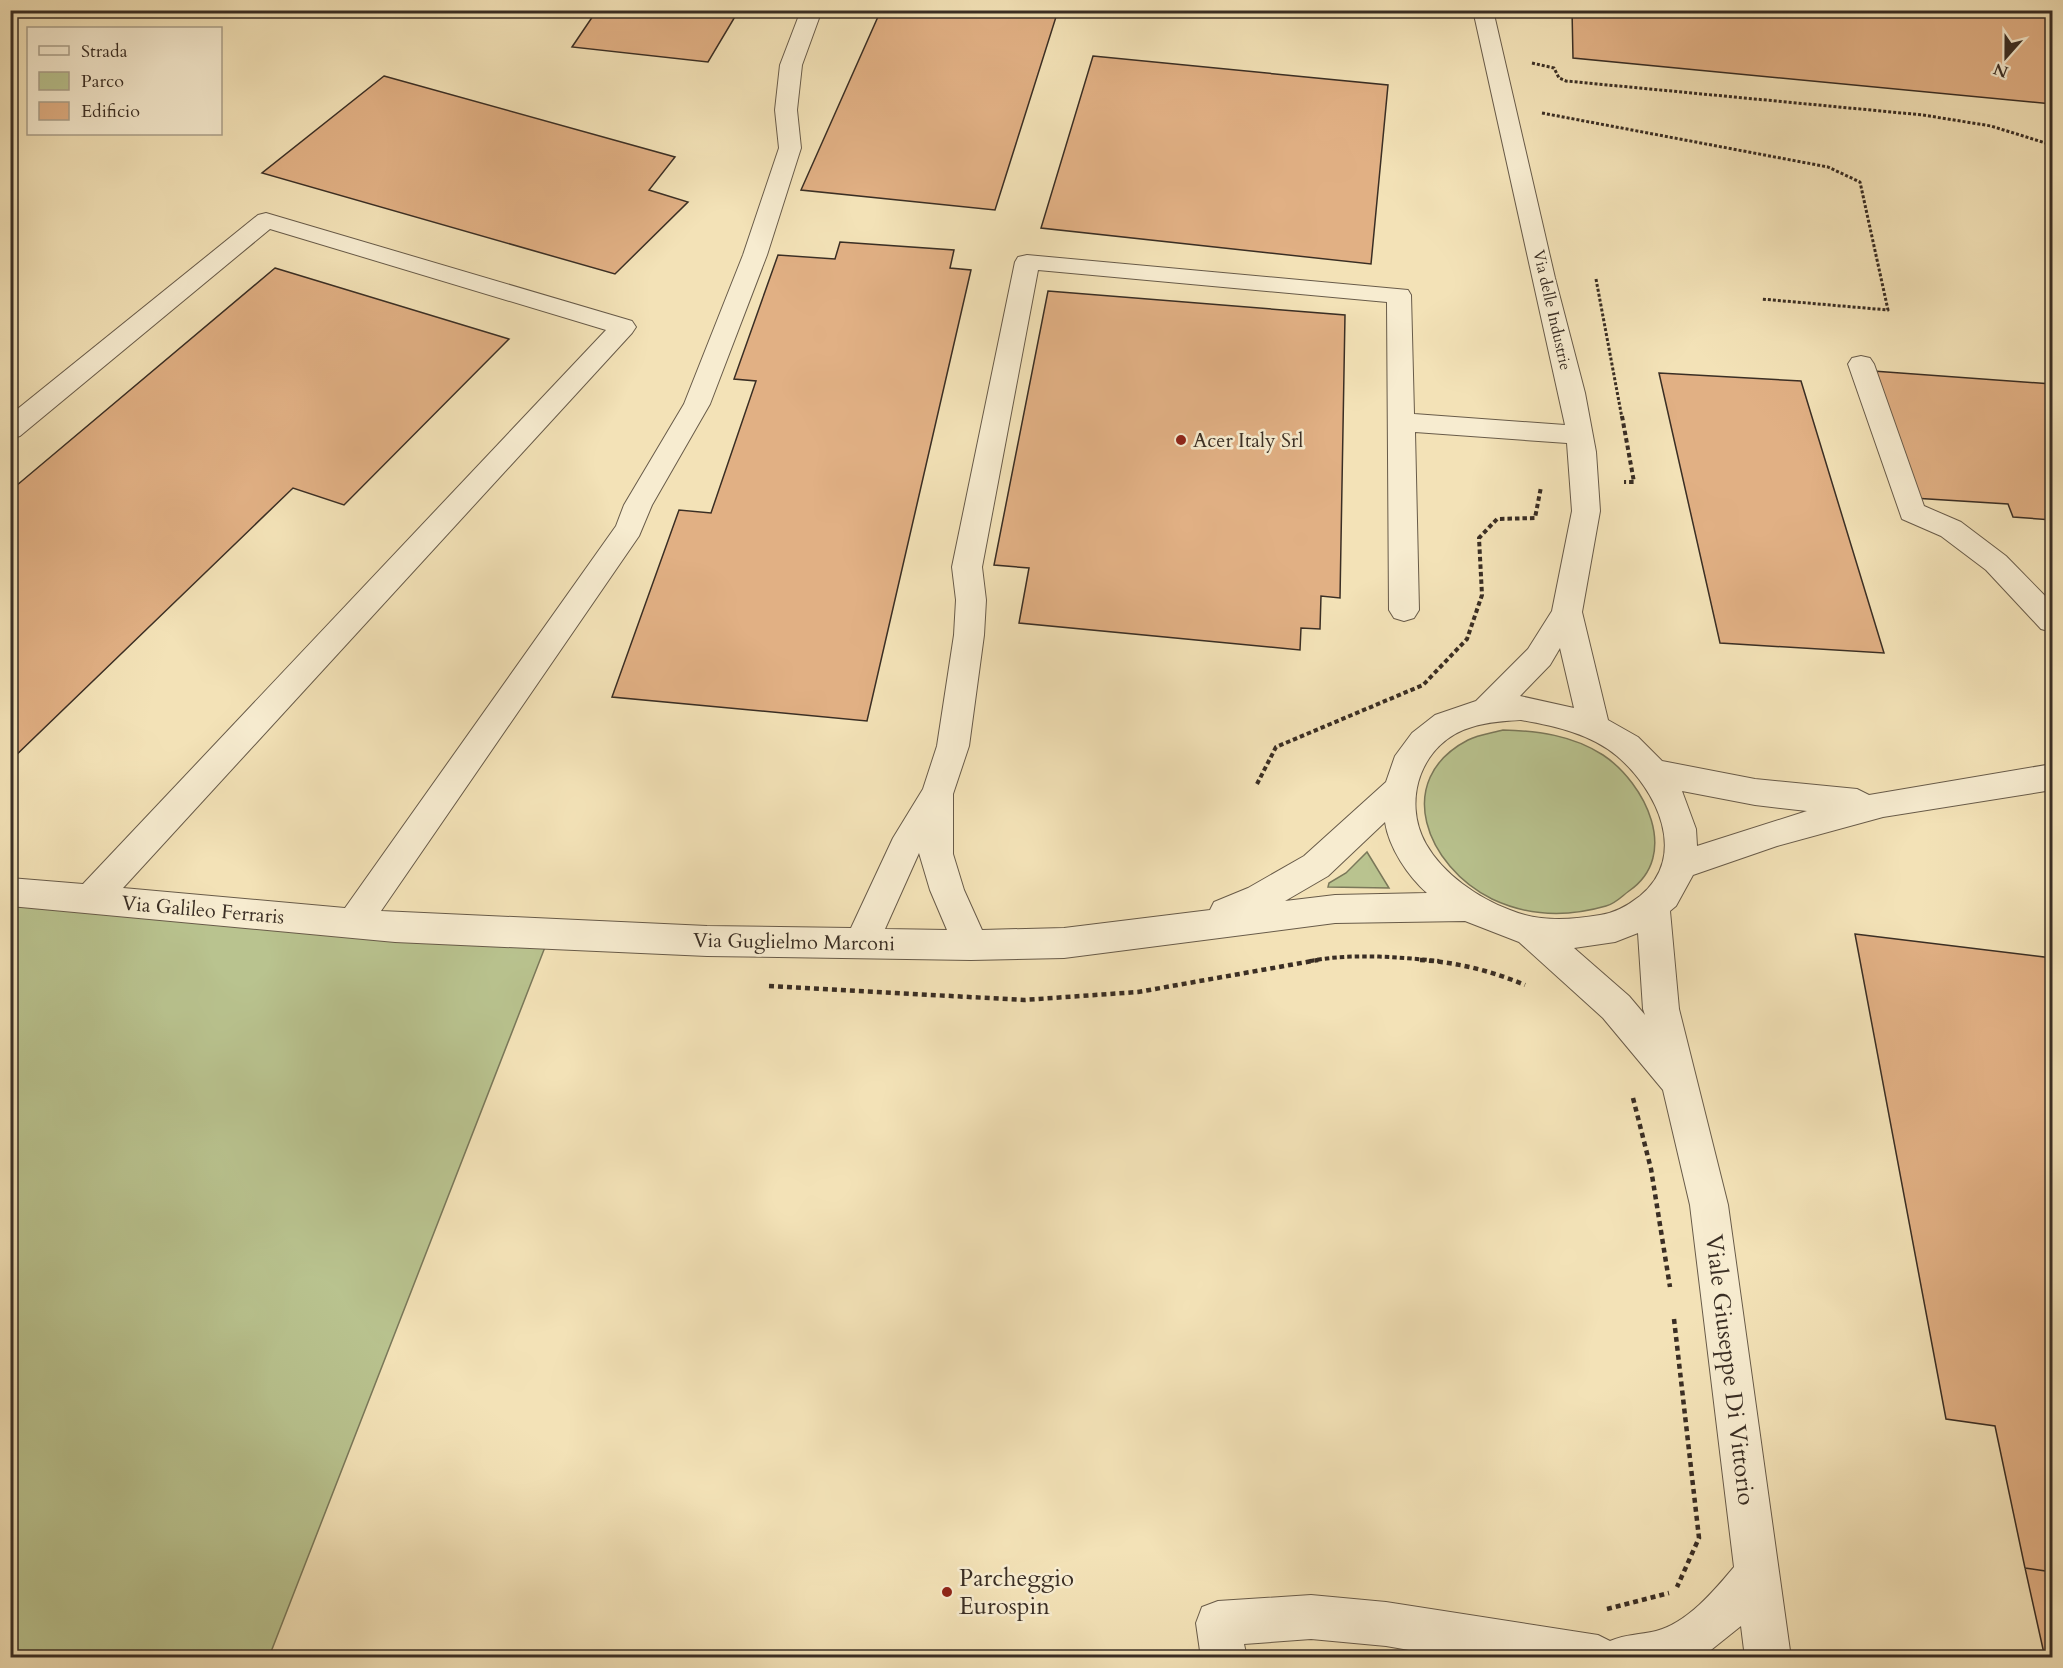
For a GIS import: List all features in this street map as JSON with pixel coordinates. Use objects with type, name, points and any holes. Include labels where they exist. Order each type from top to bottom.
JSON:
[{"type":"street","points":[[353,924],[629,529],[638,505],[697,404],[755,255],[790,148],[786,110],[792,65],[812,10]]},
{"type":"street","name":"Via delle Industrie","points":[[1483,10],[1569,381],[1586,487],[1586,511],[1567,612],[1539,657],[1486,711]]},
{"type":"street","points":[[10,430],[266,220],[623,327],[92,899]]},
{"type":"street","points":[[861,943],[905,848],[938,792],[953,746],[969,635],[971,600],[967,567],[1027,262],[1399,295],[1404,610]]},
{"type":"street","points":[[1861,364],[1912,512],[1950,529],[1996,564],[2052,621]]},
{"type":"street","points":[[1400,422],[1579,435]]},
{"type":"street","name":"Via delle Industrie","points":[[1567,612],[1594,726]]},
{"type":"street","points":[[1521,708],[1558,714],[1594,726],[1627,746],[1654,771],[1673,802],[1682,835],[1679,866],[1669,888],[1653,907],[1619,926],[1577,935],[1531,932],[1498,922],[1468,907],[1436,882],[1413,852],[1400,820],[1399,789],[1408,761],[1427,738],[1453,721],[1486,711],[1521,708]]},
{"type":"street","points":[[1654,771],[1722,788],[1786,798],[1883,804]]},
{"type":"street","points":[[1679,866],[1777,833],[1883,804],[2052,777]]},
{"type":"street","name":"Via Guglielmo Marconi","points":[[1192,926],[1260,898],[1316,866],[1399,789]]},
{"type":"street","points":[[938,792],[936,854],[947,890],[971,945]]},
{"type":"street","name":"Via Galileo Ferraris","points":[[10,892],[395,927]]},
{"type":"street","name":"Via Guglielmo Marconi","points":[[395,927],[567,936],[971,945],[1064,943],[1335,909],[1468,907]]},
{"type":"street","name":"Viale Giuseppe Di Vittorio","points":[[1653,907],[1661,1009],[1709,1205],[1768,1658]]},
{"type":"street","name":"Viale Giuseppe Di Vittorio","points":[[1531,932],[1616,1007],[1680,1084]]},
{"type":"street","points":[[1623,1658],[1655,1654],[1690,1639],[1729,1609],[1757,1574]]},
{"type":"street","points":[[1221,1640],[1311,1617],[1386,1624],[1598,1658]]},
{"type":"path","points":[[1496,62],[1547,65],[1554,68],[1559,78],[1566,81],[1923,115],[1991,126],[2052,145]]},
{"type":"path","points":[[1507,106],[1828,167],[1860,182],[1888,310],[1761,300]]},
{"type":"path","points":[[1596,279],[1634,482],[1618,481]]},
{"type":"path","points":[[762,986],[1024,1000],[1138,992],[1327,958],[1388,957],[1439,961],[1501,975],[1527,986]]},
{"type":"path","points":[[1632,1095],[1651,1169],[1671,1291]]},
{"type":"path","points":[[1606,1610],[1674,1592],[1699,1538],[1674,1315]]},
{"type":"green space","points":[[1503,730],[1554,735],[1579,743],[1603,755],[1632,783],[1651,820],[1655,840],[1653,858],[1645,876],[1615,902],[1592,910],[1563,913],[1534,912],[1506,905],[1469,885],[1450,866],[1436,845],[1427,822],[1425,799],[1430,777],[1444,757],[1468,740]]},
{"type":"green space","points":[[1367,852],[1389,888],[1328,887],[1329,883],[1346,873]]},
{"type":"green space","points":[[10,900],[547,942],[269,1657],[11,1657]]},
{"type":"building","points":[[597,10],[739,10],[708,62],[572,47]]},
{"type":"building","points":[[881,10],[982,10],[1056,17],[995,210],[801,190]]},
{"type":"building","points":[[1572,10],[2051,11],[2052,104],[1573,58]]},
{"type":"building","points":[[1093,56],[1388,85],[1371,264],[1041,228]]},
{"type":"building","points":[[384,76],[675,157],[649,190],[688,202],[615,274],[262,173]]},
{"type":"building","points":[[840,242],[954,250],[950,268],[971,270],[867,721],[612,697],[679,510],[711,513],[756,381],[734,379],[778,255],[835,259]]},
{"type":"building","points":[[275,268],[509,339],[344,505],[293,488],[10,761],[10,491]]},
{"type":"building","name":"Acer Italy Srl","points":[[1048,291],[1345,315],[1340,598],[1321,596],[1320,629],[1301,628],[1300,650],[1019,623],[1029,568],[994,565]]},
{"type":"building","points":[[1873,371],[2052,384],[2052,520],[2013,517],[2008,504],[1913,498]]},
{"type":"building","points":[[1659,373],[1801,381],[1884,653],[1720,643]]},
{"type":"building","points":[[1855,934],[2052,958],[2052,1572],[2025,1568],[1995,1426],[1946,1419]]},
{"type":"building","points":[[2025,1568],[2052,1572],[2052,1658],[2045,1658]]},
{"type":"place","name":"Acer Italy Srl","points":[[1181,440]]},
{"type":"place","name":"Parcheggio Eurospin","points":[[947,1592]]}]
